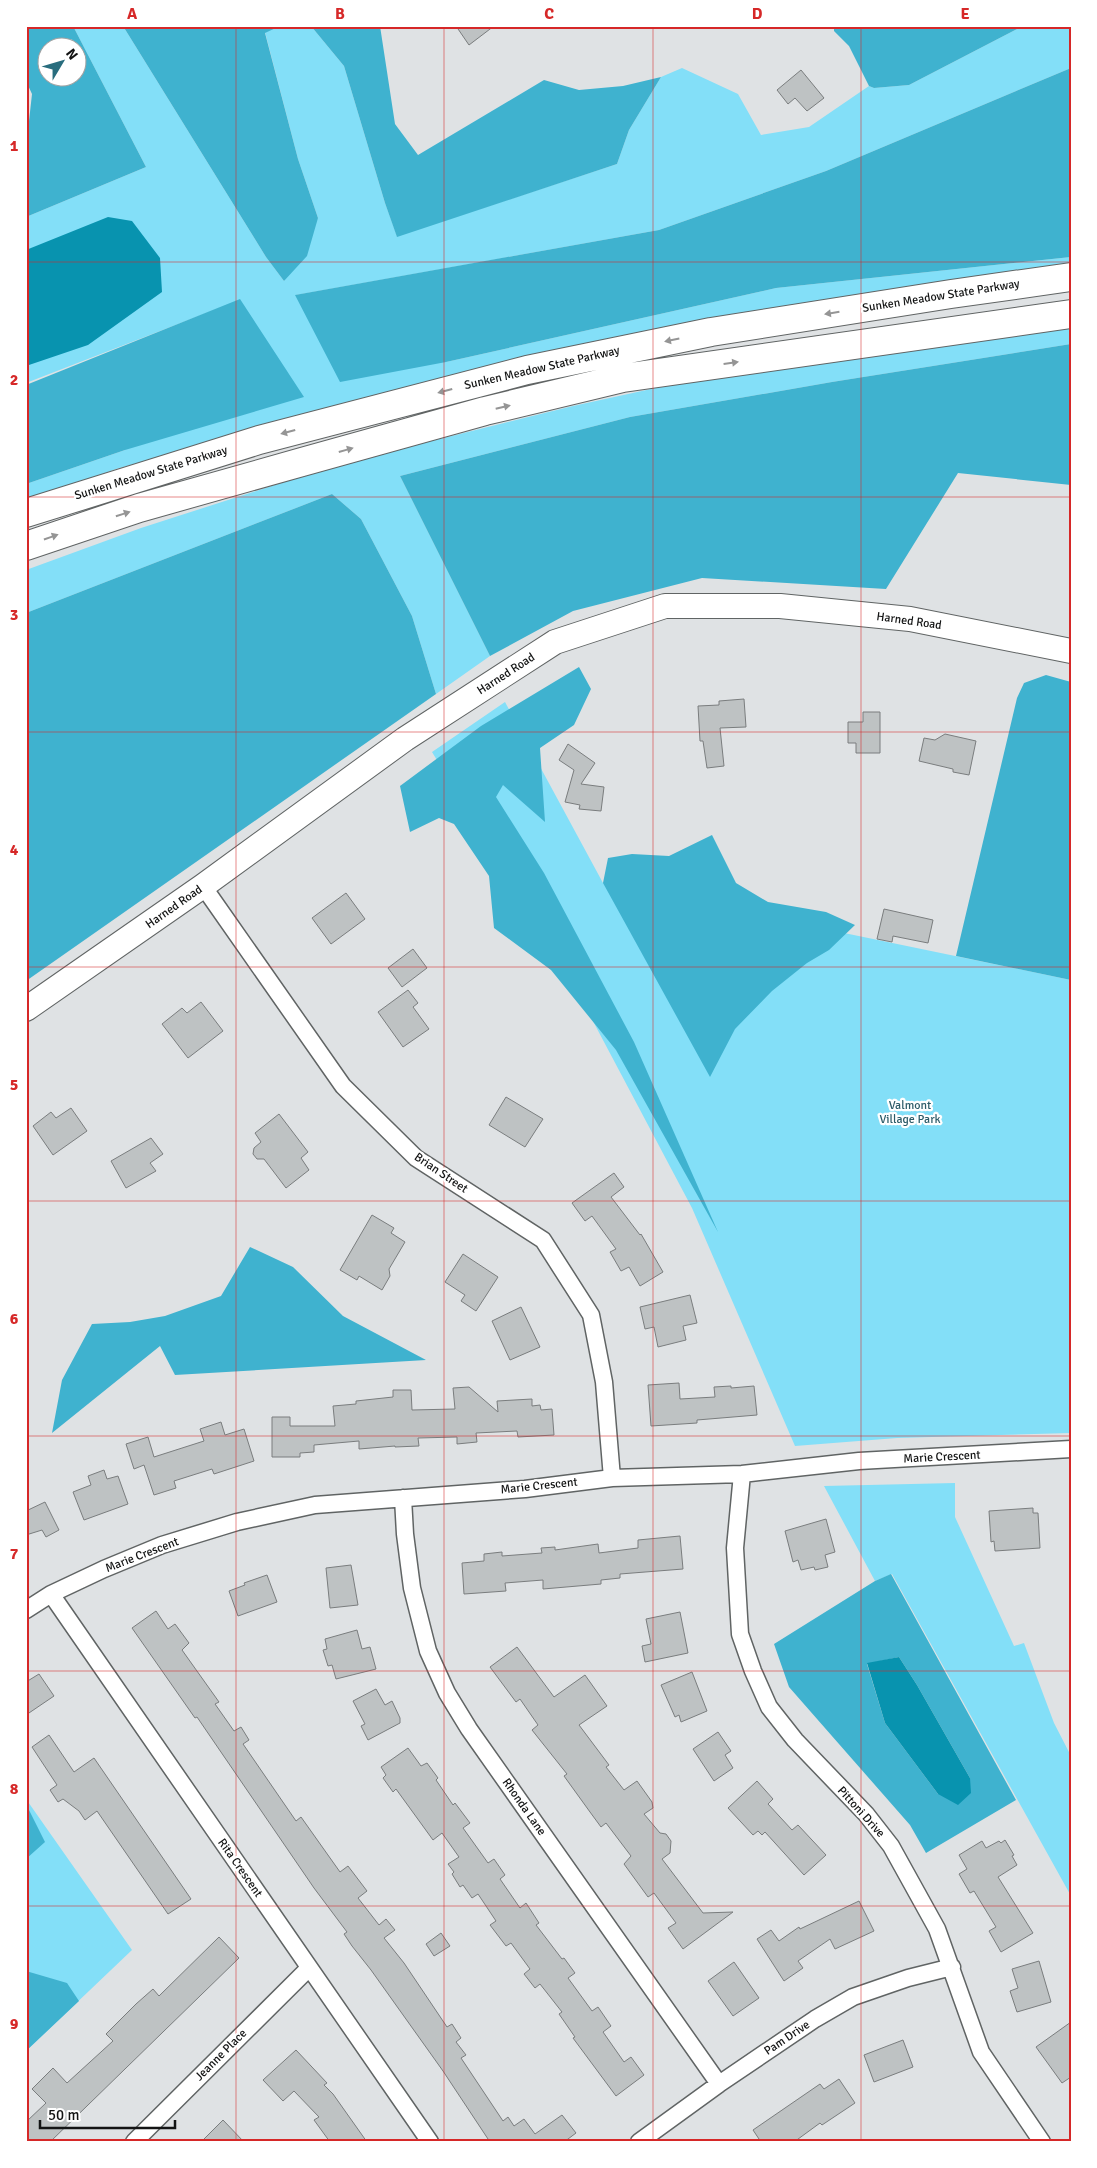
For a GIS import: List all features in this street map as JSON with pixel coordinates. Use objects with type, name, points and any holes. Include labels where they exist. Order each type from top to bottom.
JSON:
[{"type":"highway","name":"Sunken Meadow State Parkway","points":[[26,513],[259,440],[527,370],[711,332],[951,294],[1071,278]]},
{"type":"highway","points":[[26,546],[139,508],[273,470],[485,411],[623,378],[1071,314]]},
{"type":"main road","name":"Harned Road","points":[[26,1009],[203,886],[405,739],[555,642],[665,606],[780,606],[910,620],[1071,651]]},
{"type":"street","name":"Brian Street","points":[[203,886],[343,1086],[416,1158],[543,1240],[591,1315],[604,1382],[612,1478]]},
{"type":"street","name":"Marie Crescent","points":[[26,1610],[51,1594],[162,1545],[237,1522],[315,1505],[525,1488],[612,1478],[742,1474],[859,1462],[1071,1450]]},
{"type":"street","name":"Pittoni Drive","points":[[742,1474],[734,1548],[740,1634],[753,1671],[769,1707],[795,1740],[866,1814],[892,1846],[937,1929],[952,1967],[965,2012],[981,2052],[1042,2142]]},
{"type":"street","name":"Rhonda Lane","points":[[403,1498],[404,1534],[412,1588],[428,1651],[447,1693],[469,1729],[719,2084]]},
{"type":"street","name":"Rita Crescent","points":[[51,1594],[430,2142]]},
{"type":"street","name":"Pam Drive","points":[[640,2142],[719,2084],[816,2019],[853,1997],[908,1978],[952,1967]]},
{"type":"street","name":"Jeanne Place","points":[[134,2142],[309,1968]]},
{"type":"green space","points":[[73,26],[123,26],[266,257],[284,281],[318,218],[298,159],[265,32],[280,26],[311,26],[344,66],[385,203],[397,236],[617,164],[629,130],[661,77],[682,68],[738,94],[761,135],[809,127],[869,86],[874,88],[909,85],[1023,26],[1071,26],[1071,68],[826,171],[659,230],[296,295],[446,362],[776,288],[1071,257],[1071,270],[370,398],[116,469],[26,502],[26,484],[125,450],[240,300],[26,383],[26,217],[146,167],[88,55],[88,38],[79,38]]},
{"type":"green space","points":[[1071,327],[1071,344],[832,382],[630,417],[400,476],[490,656],[436,694],[412,616],[361,519],[332,494],[26,613],[26,570],[141,528],[343,463],[573,406],[674,384]]},
{"type":"green space","name":"Valmont Village Park","points":[[505,702],[603,883],[1071,980],[1071,1433],[897,1438],[795,1446],[692,1208],[577,991],[432,752]]},
{"type":"green space","points":[[955,1483],[955,1517],[1014,1646],[1024,1643],[1054,1723],[1071,1756],[1071,1896],[892,1574],[875,1581],[824,1486]]},
{"type":"green space","points":[[26,1799],[132,1950],[26,2051]]},
{"type":"shaded area","points":[[26,26],[73,26],[79,38],[38,38],[38,88],[88,88],[88,55],[146,167],[26,217],[26,148],[32,94],[26,81]]},
{"type":"shaded area","points":[[123,26],[280,26],[265,33],[298,159],[318,218],[307,256],[284,281],[266,257]]},
{"type":"shaded area","points":[[311,26],[380,26],[395,124],[418,155],[544,80],[579,90],[623,86],[661,77],[629,130],[617,164],[397,237],[344,66]]},
{"type":"shaded area","points":[[834,26],[1023,26],[909,85],[874,88],[869,86],[849,46],[834,31]]},
{"type":"shaded area","points":[[1071,68],[1071,257],[776,288],[446,362],[340,382],[295,295],[659,230],[826,171]]},
{"type":"shaded area","points":[[108,217],[132,221],[160,258],[162,292],[88,345],[26,366],[26,250]]},
{"type":"shaded area","points":[[240,299],[304,397],[125,450],[26,484],[26,385]]},
{"type":"shaded area","points":[[1071,344],[1071,485],[958,473],[886,589],[702,578],[573,611],[490,656],[400,476],[630,417],[832,382]]},
{"type":"shaded area","points":[[332,494],[361,519],[412,616],[436,694],[26,981],[26,613]]},
{"type":"shaded area","points":[[579,667],[591,689],[574,725],[540,748],[545,822],[503,785],[496,797],[544,873],[634,1042],[718,1232],[616,1050],[551,970],[494,928],[489,876],[454,824],[439,818],[410,832],[400,786],[481,726]]},
{"type":"shaded area","points":[[1046,675],[1071,682],[1071,980],[956,956],[1017,698],[1024,683]]},
{"type":"shaded area","points":[[712,835],[736,883],[768,902],[826,912],[855,925],[829,950],[807,963],[772,991],[735,1029],[710,1077],[603,883],[608,858],[632,854],[669,856]]},
{"type":"shaded area","points":[[250,1247],[293,1267],[343,1316],[426,1360],[175,1375],[160,1346],[52,1433],[62,1380],[92,1324],[130,1322],[165,1316],[221,1296]]},
{"type":"shaded area","points":[[891,1574],[1016,1800],[926,1853],[910,1825],[789,1687],[774,1644],[875,1581]],"holes":[[[899,1657],[970,1778],[938,1794],[885,1723],[867,1664]]]},
{"type":"shaded area","points":[[899,1657],[970,1778],[971,1793],[958,1805],[938,1794],[885,1723],[867,1663]]},
{"type":"shaded area","points":[[26,1804],[45,1842],[26,1859]]},
{"type":"shaded area","points":[[26,1971],[67,1983],[79,2001],[26,2051]]},
{"type":"building","points":[[456,26],[494,26],[469,45]]},
{"type":"building","points":[[801,70],[824,98],[807,111],[795,98],[788,104],[777,90]]},
{"type":"building","points":[[744,699],[746,727],[720,728],[724,766],[707,768],[703,741],[700,741],[698,706],[719,705],[719,701]]},
{"type":"building","points":[[863,712],[880,712],[880,753],[856,753],[856,743],[848,743],[848,722],[863,722]]},
{"type":"building","points":[[945,734],[976,741],[969,775],[919,761],[924,738],[935,740]]},
{"type":"building","points":[[568,744],[595,763],[581,784],[604,787],[601,811],[579,809],[580,805],[565,802],[574,770],[559,760]]},
{"type":"building","points":[[346,893],[365,919],[331,944],[312,918]]},
{"type":"building","points":[[884,909],[933,920],[928,943],[893,936],[892,942],[877,939]]},
{"type":"building","points":[[413,949],[427,968],[402,987],[388,968]]},
{"type":"building","points":[[408,990],[418,1003],[413,1007],[429,1029],[403,1047],[378,1012]]},
{"type":"building","points":[[201,1002],[223,1031],[188,1058],[162,1024],[182,1008],[187,1013]]},
{"type":"building","points":[[506,1097],[543,1119],[525,1147],[489,1125]]},
{"type":"building","points":[[71,1108],[87,1131],[53,1155],[33,1126],[51,1112],[56,1118]]},
{"type":"building","points":[[279,1114],[308,1152],[301,1158],[309,1170],[286,1188],[264,1159],[257,1159],[253,1154],[254,1148],[261,1142],[255,1133]]},
{"type":"building","points":[[151,1138],[163,1154],[150,1163],[156,1171],[126,1188],[111,1161]]},
{"type":"building","points":[[614,1173],[624,1187],[611,1197],[641,1234],[663,1272],[640,1286],[629,1267],[621,1271],[610,1252],[616,1249],[592,1216],[585,1221],[572,1203]]},
{"type":"building","points":[[372,1215],[394,1228],[391,1233],[405,1242],[389,1269],[390,1276],[382,1290],[359,1276],[357,1280],[340,1270]]},
{"type":"building","points":[[463,1254],[498,1277],[476,1311],[461,1301],[465,1295],[445,1282]]},
{"type":"building","points":[[690,1295],[697,1323],[683,1326],[686,1340],[658,1347],[654,1327],[645,1329],[640,1307]]},
{"type":"building","points":[[521,1307],[540,1347],[510,1360],[492,1321]]},
{"type":"building","points":[[679,1383],[680,1399],[715,1397],[714,1387],[754,1386],[757,1415],[697,1420],[697,1423],[651,1426],[648,1385]]},
{"type":"building","points":[[469,1387],[498,1412],[497,1401],[532,1399],[532,1406],[540,1405],[541,1410],[552,1409],[554,1435],[518,1437],[517,1431],[476,1433],[477,1442],[457,1444],[457,1437],[418,1438],[419,1446],[359,1449],[359,1441],[314,1445],[314,1452],[300,1453],[300,1457],[272,1457],[272,1417],[290,1417],[290,1426],[335,1426],[333,1406],[356,1404],[356,1401],[393,1397],[393,1390],[411,1390],[412,1410],[455,1409],[453,1388]]},
{"type":"building","points":[[221,1422],[225,1435],[244,1429],[254,1461],[214,1474],[212,1469],[174,1481],[176,1488],[154,1495],[144,1465],[134,1469],[126,1444],[148,1437],[154,1457],[204,1441],[200,1429]]},
{"type":"building","points":[[104,1470],[107,1479],[118,1476],[128,1504],[84,1520],[73,1492],[91,1485],[88,1476]]},
{"type":"building","points":[[45,1502],[59,1530],[46,1537],[42,1530],[26,1535],[26,1511]]},
{"type":"building","points":[[1033,1508],[1033,1513],[1038,1513],[1040,1548],[995,1551],[994,1541],[991,1542],[989,1511]]},
{"type":"building","points":[[826,1519],[835,1552],[825,1555],[828,1567],[815,1570],[814,1567],[801,1570],[798,1560],[793,1562],[785,1531]]},
{"type":"building","points":[[680,1536],[683,1569],[620,1574],[620,1578],[601,1580],[601,1584],[543,1589],[543,1580],[505,1583],[506,1591],[464,1594],[462,1563],[484,1561],[484,1554],[502,1552],[502,1556],[542,1553],[541,1548],[555,1547],[555,1550],[598,1544],[599,1553],[638,1548],[638,1540]]},
{"type":"building","points":[[351,1565],[358,1605],[330,1608],[326,1568]]},
{"type":"building","points":[[267,1575],[277,1602],[238,1616],[229,1591],[245,1585],[244,1583]]},
{"type":"building","points":[[156,1611],[168,1629],[175,1624],[189,1643],[182,1650],[219,1702],[215,1704],[234,1731],[241,1727],[249,1740],[243,1744],[296,1821],[301,1817],[340,1872],[348,1866],[367,1891],[358,1898],[379,1925],[386,1919],[395,1930],[384,1938],[404,1963],[447,2027],[452,2024],[461,2038],[456,2042],[466,2055],[461,2058],[503,2121],[508,2117],[514,2126],[524,2119],[535,2134],[562,2115],[576,2133],[564,2142],[490,2142],[443,2071],[352,1946],[344,1934],[347,1932],[314,1888],[197,1717],[195,1718],[132,1628]]},
{"type":"building","points":[[680,1612],[688,1653],[645,1662],[642,1646],[651,1644],[646,1619]]},
{"type":"building","points":[[357,1630],[362,1649],[370,1647],[376,1669],[336,1679],[332,1665],[328,1666],[323,1650],[327,1649],[325,1639]]},
{"type":"building","points":[[517,1647],[554,1697],[585,1675],[607,1706],[579,1725],[609,1765],[606,1767],[624,1790],[637,1781],[652,1802],[653,1808],[644,1814],[660,1833],[666,1834],[671,1841],[670,1853],[662,1859],[703,1913],[733,1912],[683,1949],[668,1928],[676,1923],[654,1893],[648,1897],[624,1864],[631,1856],[606,1823],[601,1827],[564,1776],[567,1774],[532,1730],[538,1725],[520,1699],[516,1702],[490,1667]]},
{"type":"building","points":[[692,1672],[707,1711],[681,1722],[679,1715],[675,1717],[661,1685]]},
{"type":"building","points":[[39,1674],[54,1696],[26,1715],[26,1682]]},
{"type":"building","points":[[376,1689],[385,1705],[392,1701],[400,1718],[400,1723],[368,1740],[361,1726],[365,1724],[353,1701]]},
{"type":"building","points":[[718,1732],[731,1751],[725,1755],[733,1768],[714,1781],[693,1749]]},
{"type":"building","points":[[49,1735],[74,1772],[94,1758],[191,1899],[168,1914],[97,1811],[85,1820],[79,1811],[63,1799],[58,1802],[50,1790],[57,1785],[32,1747]]},
{"type":"building","points":[[408,1748],[421,1766],[427,1763],[453,1805],[455,1803],[470,1823],[463,1828],[488,1863],[494,1859],[505,1875],[500,1879],[520,1908],[526,1903],[539,1923],[536,1925],[575,1973],[568,1978],[592,2011],[598,2007],[611,2026],[603,2032],[624,2062],[631,2057],[644,2075],[616,2096],[573,2038],[575,2037],[559,2014],[562,2012],[540,1984],[535,1988],[524,1974],[530,1969],[511,1943],[506,1946],[490,1925],[496,1921],[478,1894],[472,1898],[463,1885],[460,1887],[452,1874],[454,1872],[448,1864],[459,1857],[442,1833],[433,1840],[396,1789],[393,1792],[383,1778],[386,1775],[381,1767]]},
{"type":"building","points":[[757,1781],[773,1799],[768,1804],[792,1830],[798,1825],[826,1855],[804,1875],[765,1832],[762,1835],[758,1831],[753,1835],[728,1808]]},
{"type":"building","points":[[1005,1840],[1014,1855],[1012,1856],[1017,1865],[998,1877],[1033,1933],[1001,1952],[989,1931],[996,1927],[974,1891],[970,1893],[959,1874],[967,1869],[959,1855],[982,1841],[986,1848]]},
{"type":"building","points":[[859,1901],[874,1931],[835,1949],[830,1939],[798,1961],[803,1968],[784,1981],[757,1939],[771,1930],[779,1941],[799,1927],[800,1929]]},
{"type":"building","points":[[441,1933],[450,1946],[434,1956],[426,1944]]},
{"type":"building","points":[[219,1937],[239,1958],[50,2142],[26,2142],[26,2122],[46,2103],[32,2089],[53,2068],[67,2083],[113,2041],[106,2034],[136,2004],[153,1989],[159,1996]]},
{"type":"building","points":[[1039,1961],[1051,2002],[1017,2012],[1010,1991],[1018,1988],[1012,1969]]},
{"type":"building","points":[[734,1962],[759,1998],[733,2016],[708,1981]]},
{"type":"building","points":[[1071,2022],[1071,2077],[1062,2083],[1036,2047]]},
{"type":"building","points":[[903,2040],[913,2067],[874,2082],[864,2055]]},
{"type":"building","points":[[296,2050],[327,2083],[324,2085],[333,2094],[367,2142],[330,2142],[314,2120],[319,2117],[294,2091],[283,2101],[263,2080]]},
{"type":"building","points":[[839,2079],[855,2103],[822,2125],[820,2123],[794,2142],[761,2142],[753,2130],[820,2084],[824,2089]]},
{"type":"building","points":[[223,2120],[244,2142],[201,2142]]}]
